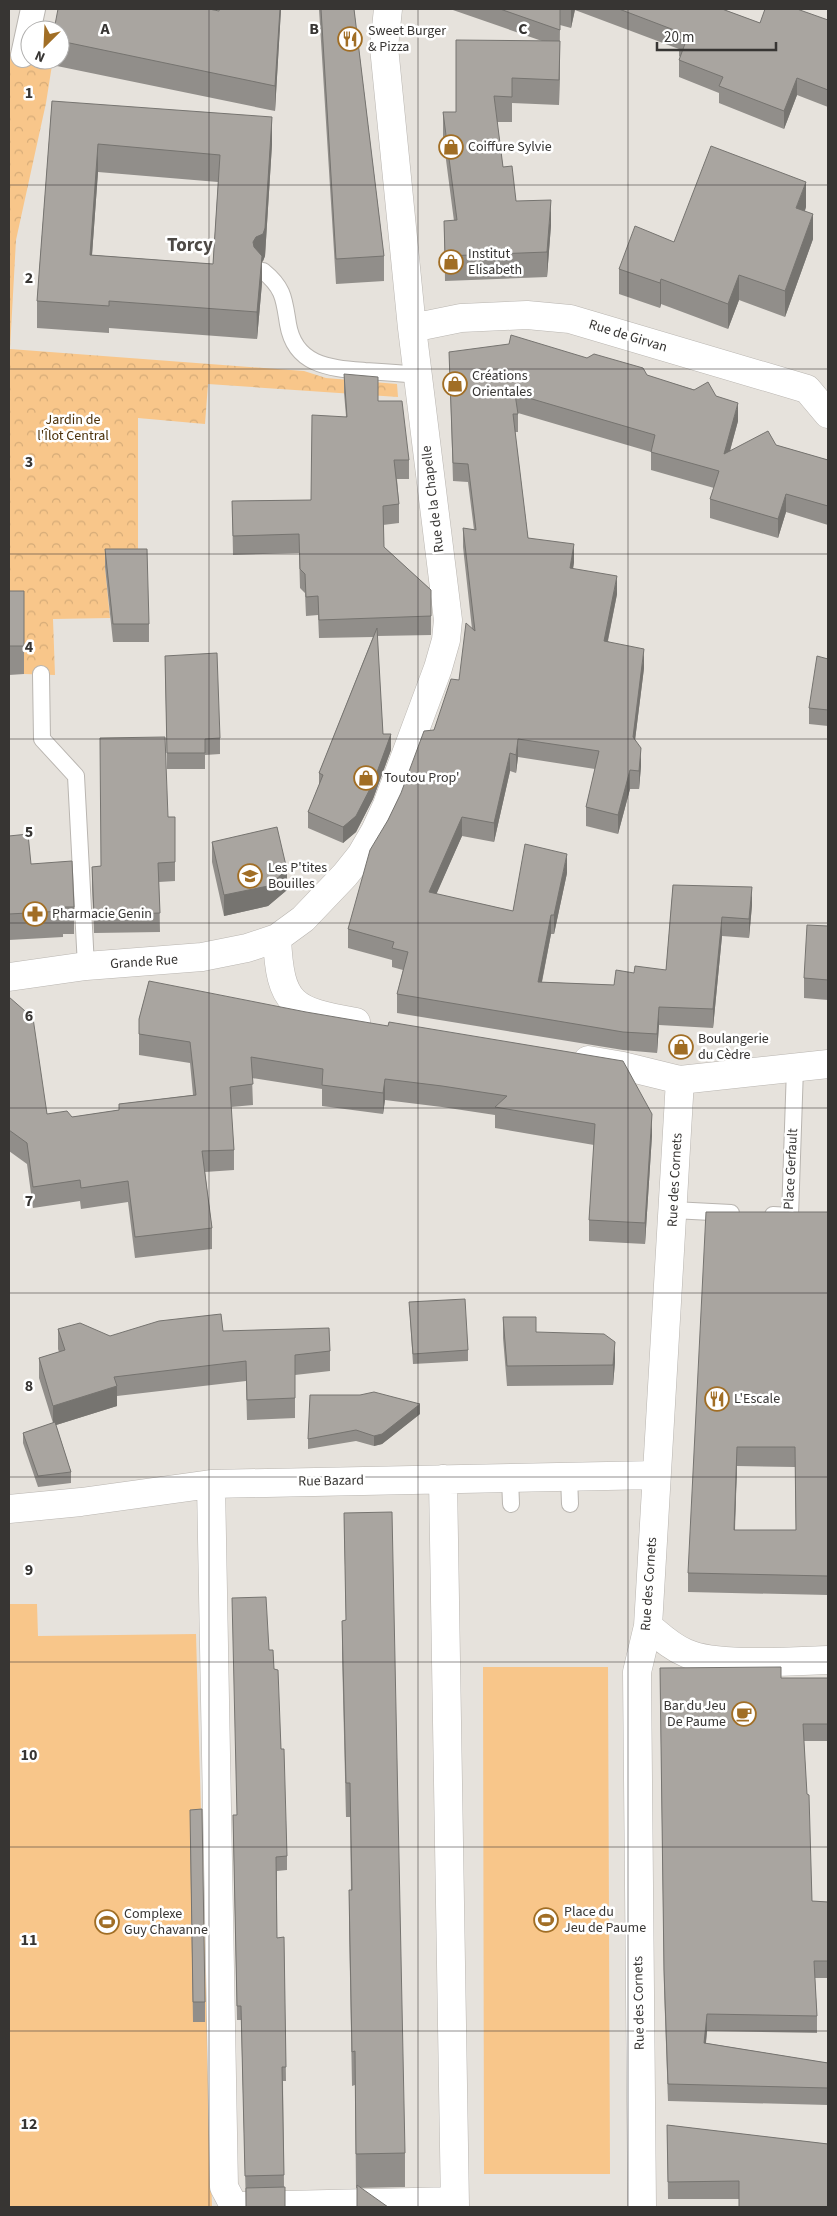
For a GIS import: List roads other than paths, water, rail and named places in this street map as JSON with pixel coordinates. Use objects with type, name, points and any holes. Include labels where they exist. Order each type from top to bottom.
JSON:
[{"type":"street","name":"Rue de la Chapelle","points":[[277,938],[303,919],[328,894],[366,847],[387,805],[438,668],[446,640],[448,620],[412,328],[384,47],[383,14]]},
{"type":"street","name":"Rue de Girvan","points":[[412,328],[461,318],[527,315],[570,319],[807,390],[828,414]]},
{"type":"street","name":"Grande Rue","points":[[9,977],[86,966],[202,957],[247,948],[277,938]]},
{"type":"street","points":[[277,938],[282,982],[291,1000],[305,1010],[328,1017],[377,1025]]},
{"type":"street","points":[[564,1056],[623,1066],[680,1080],[828,1064]]},
{"type":"street","name":"Rue des Cornets","points":[[642,2207],[637,1672],[648,1626],[674,1210],[680,1080]]},
{"type":"street","name":"Rue Bazard","points":[[9,1509],[81,1502],[211,1484],[656,1475]]},
{"type":"street","points":[[211,1484],[224,2187],[234,2204],[240,2206],[455,2204],[443,1479]]},
{"type":"street","points":[[648,1626],[687,1654],[720,1661],[828,1660]]},
{"type":"lane","points":[[264,271],[276,281],[282,294],[290,336],[297,349],[314,362],[334,368],[418,375]]},
{"type":"lane","points":[[41,674],[42,739],[76,776],[86,966]]},
{"type":"lane","name":"Place Gerfault","points":[[674,1210],[790,1216],[795,1068]]},
{"type":"lane","points":[[569,1476],[570,1504]]},
{"type":"lane","points":[[510,1478],[511,1504]]},
{"type":"place","name":"Sweet Burger & Pizza","points":[[350,39]]},
{"type":"place","name":"Coiffure Sylvie","points":[[451,147]]},
{"type":"place","name":"Institut Elisabeth","points":[[451,262]]},
{"type":"place","name":"Créations Orientales","points":[[455,384]]},
{"type":"place","name":"Toutou Prop'","points":[[366,778]]},
{"type":"place","name":"Les P'tites Bouilles","points":[[250,876]]},
{"type":"place","name":"Pharmacie Genin","points":[[35,914]]},
{"type":"place","name":"Boulangerie du Cèdre","points":[[681,1047]]},
{"type":"place","name":"L'Escale","points":[[717,1399]]},
{"type":"place","name":"Bar du Jeu De Paume","points":[[744,1714]]},
{"type":"place","name":"Place du Jeu de Paume","points":[[546,1920]]},
{"type":"place","name":"Complexe Guy Chavanne","points":[[107,1922]]},
{"type":"district","name":"Torcy","points":[[190,245]]},
{"type":"park label","name":"Jardin de l'Îlot Central","points":[[73,428]]}]
